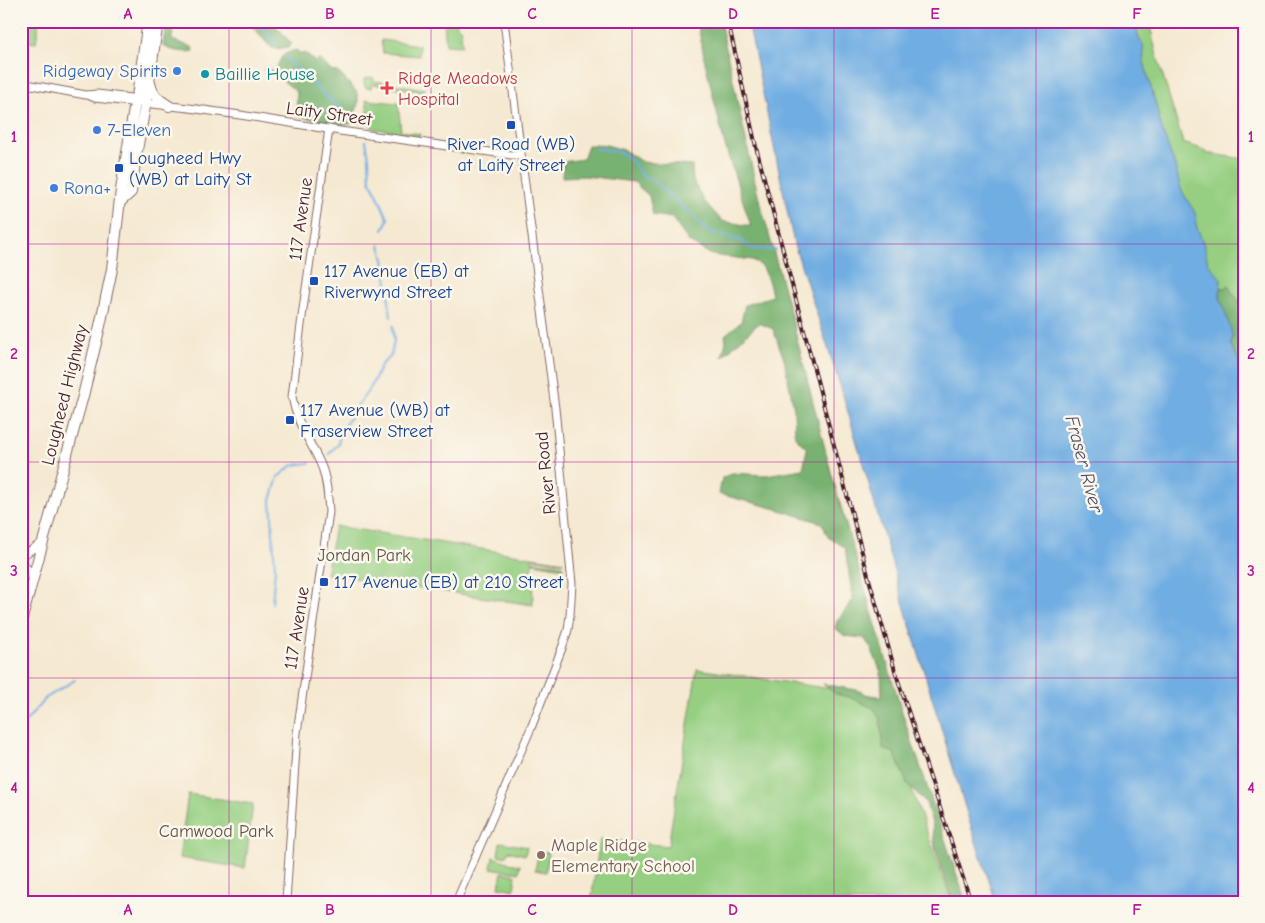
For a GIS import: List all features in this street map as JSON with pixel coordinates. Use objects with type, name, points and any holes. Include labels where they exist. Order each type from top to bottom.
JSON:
[{"type":"highway","name":"Lougheed Highway","points":[[21,622],[83,396],[100,326],[112,269],[120,201],[131,192],[136,155],[138,102],[148,21]]},
{"type":"highway","name":"Lougheed Highway","points":[[138,102],[149,80],[158,21]]},
{"type":"highway","points":[[149,80],[154,94],[169,106]]},
{"type":"street","name":"River Road","points":[[456,902],[534,719],[562,648],[568,630],[572,601],[555,408],[520,154],[504,21]]},
{"type":"street","name":"Laity Street","points":[[21,83],[86,94],[95,98],[240,115],[497,154],[520,154]]},
{"type":"street","name":"117 Avenue","points":[[286,902],[297,733],[329,512],[322,466],[298,422],[292,397],[329,129]]},
{"type":"street","points":[[21,555],[43,542]]},
{"type":"street","points":[[21,561],[34,577]]},
{"type":"green space","points":[[21,21],[39,21],[36,43],[21,41]]},
{"type":"green space","points":[[166,21],[176,21],[172,40],[192,47],[194,51],[178,51],[163,46]]},
{"type":"green space","points":[[244,21],[272,21],[272,26],[277,27],[292,44],[285,48],[272,48],[252,26]]},
{"type":"green space","points":[[444,21],[456,21],[461,29],[462,46],[446,45]]},
{"type":"green space","points":[[697,21],[720,21],[758,195],[831,472],[903,715],[966,902],[953,902],[935,848],[932,823],[926,803],[908,785],[894,753],[883,749],[880,719],[873,708],[849,697],[836,694],[823,684],[857,690],[872,697],[882,697],[881,672],[871,648],[864,638],[845,636],[835,628],[837,621],[853,600],[845,548],[828,537],[822,523],[719,494],[722,478],[732,473],[766,475],[803,469],[807,449],[795,437],[794,409],[784,359],[773,329],[759,323],[722,357],[726,342],[725,335],[741,322],[745,305],[772,296],[763,267],[753,260],[712,255],[689,242],[672,218],[653,215],[649,196],[634,182],[585,176],[562,177],[563,162],[583,159],[588,145],[606,145],[624,150],[642,162],[692,166],[693,181],[704,201],[722,221],[751,226],[725,146]]},
{"type":"green space","points":[[1131,21],[1149,21],[1156,52],[1183,143],[1205,150],[1205,153],[1244,159],[1244,404],[1222,339]]},
{"type":"green space","points":[[381,40],[419,45],[419,56],[383,53]]},
{"type":"green space","points":[[296,50],[301,54],[305,53],[315,62],[320,59],[331,71],[341,75],[356,91],[358,103],[354,120],[351,124],[343,125],[296,116],[297,92],[275,74],[264,70],[264,68],[274,71],[283,56]]},
{"type":"green space","points":[[373,77],[374,81],[425,89],[423,93],[424,96],[423,107],[423,98],[417,96],[418,91],[372,84],[371,88],[366,88],[364,79]]},
{"type":"green space","points":[[366,100],[398,103],[401,131],[420,134],[418,139],[395,134],[395,131],[374,129],[369,120]]},
{"type":"green space","points":[[1229,285],[1231,291],[1243,306],[1240,309],[1241,314],[1244,316],[1244,393],[1242,378],[1231,344],[1220,297],[1221,287],[1225,288]]},
{"type":"green space","name":"Jordan Park","points":[[335,526],[564,562],[531,559],[532,561],[562,565],[564,568],[532,563],[533,605],[326,574]]},
{"type":"green space","points":[[697,669],[878,696],[952,902],[591,902],[600,839],[668,846]]},
{"type":"green space","name":"Camwood Park","points":[[188,794],[253,804],[245,868],[179,858]]},
{"type":"green space","points":[[500,842],[527,847],[525,855],[508,851],[506,857],[498,855]]},
{"type":"green space","points":[[539,851],[549,853],[546,872],[535,870]]},
{"type":"green space","points":[[493,857],[520,865],[519,873],[491,868]]},
{"type":"green space","points":[[502,872],[516,875],[514,890],[499,887]]},
{"type":"water","name":"Fraser River","points":[[748,21],[1135,21],[1139,39],[1143,44],[1144,62],[1160,123],[1181,189],[1196,216],[1196,225],[1204,245],[1208,263],[1221,279],[1220,297],[1233,336],[1231,344],[1240,365],[1244,393],[1244,902],[996,902],[972,830],[906,612],[841,388],[794,244]]},
{"type":"waterway","points":[[258,21],[276,45]]},
{"type":"waterway","points":[[285,57],[354,120]]},
{"type":"waterway","points":[[366,141],[370,181],[388,219],[383,230]]},
{"type":"waterway","points":[[596,148],[617,151],[625,156],[636,166],[641,175],[655,181],[692,214],[701,226],[714,233],[742,241],[752,249],[776,250]]},
{"type":"waterway","points":[[380,245],[384,259],[391,317]]},
{"type":"waterway","points":[[329,454],[338,444],[340,434],[354,410],[371,387],[381,365],[391,356],[394,341],[393,326]]},
{"type":"waterway","points":[[272,603],[275,569],[271,500],[278,477],[293,465],[310,463]]},
{"type":"waterway","points":[[21,724],[46,698],[75,680]]},
{"type":"railway","points":[[728,21],[756,147],[869,579],[896,674],[971,902]]},
{"type":"place","name":"Ridgeway Spirits","points":[[177,71]]},
{"type":"place","name":"Baillie House","points":[[205,74]]},
{"type":"place","name":"Ridge Meadows Hospital","points":[[387,88]]},
{"type":"place","name":"River Road (WB) at Laity Street","points":[[511,125]]},
{"type":"place","name":"7-Eleven","points":[[97,130]]},
{"type":"place","name":"Lougheed Hwy (WB) at Laity St","points":[[119,168]]},
{"type":"place","name":"Rona+","points":[[54,188]]},
{"type":"place","name":"117 Avenue (EB) at Riverwynd Street","points":[[314,281]]},
{"type":"place","name":"117 Avenue (WB) at Fraserview Street","points":[[290,420]]},
{"type":"place","name":"117 Avenue (EB) at 210 Street","points":[[324,582]]},
{"type":"place","name":"Maple Ridge Elementary School","points":[[541,855]]}]
